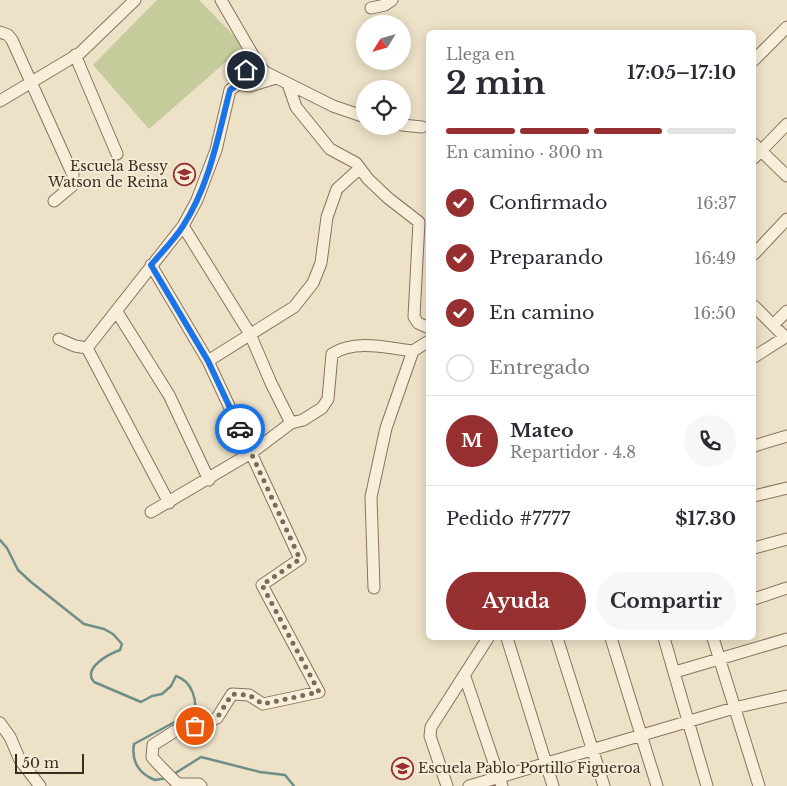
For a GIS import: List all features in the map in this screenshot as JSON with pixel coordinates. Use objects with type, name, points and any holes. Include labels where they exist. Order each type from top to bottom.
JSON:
[{"type":"street","points":[[0,102],[76,56],[135,0]]},
{"type":"street","points":[[221,0],[262,69],[276,78],[333,106],[356,114]]},
{"type":"street","points":[[371,8],[385,5],[392,0]]},
{"type":"street","points":[[756,58],[787,27]]},
{"type":"street","points":[[0,32],[8,35],[12,40],[32,81],[74,181],[72,186],[54,201]]},
{"type":"street","points":[[76,56],[117,154]]},
{"type":"street","points":[[87,348],[183,226],[197,200],[216,150],[230,90],[238,84],[253,56]]},
{"type":"street","points":[[238,84],[250,86],[276,78]]},
{"type":"street","points":[[288,84],[296,107],[330,149],[356,163],[388,198],[418,222],[414,317],[418,323],[426,327]]},
{"type":"street","points":[[787,124],[756,151],[787,176]]},
{"type":"street","points":[[411,126],[422,127]]},
{"type":"street","points":[[208,361],[294,307],[313,283],[321,263],[327,217],[337,190],[360,168]]},
{"type":"street","points":[[756,252],[787,219]]},
{"type":"street","points":[[183,226],[250,334],[291,423]]},
{"type":"street","points":[[151,265],[208,361],[300,559],[262,585],[319,692],[263,704],[249,695],[232,694],[217,718],[175,731],[153,745],[152,757],[162,770],[172,776],[178,784],[199,784],[200,786]]},
{"type":"street","points":[[756,308],[786,336],[756,356]]},
{"type":"street","points":[[773,325],[787,311]]},
{"type":"street","points":[[117,312],[169,396],[209,480]]},
{"type":"street","points":[[59,340],[87,348]]},
{"type":"street","points":[[151,512],[209,480],[251,453],[291,423],[302,420],[322,408],[328,399],[332,354],[344,346],[359,345],[413,351],[426,343]]},
{"type":"street","points":[[87,348],[169,503]]},
{"type":"street","points":[[374,588],[371,498],[386,428],[413,351]]},
{"type":"street","points":[[756,445],[787,436]]},
{"type":"street","points":[[756,496],[787,488]]},
{"type":"street","points":[[756,547],[787,539]]},
{"type":"street","points":[[756,598],[787,588]]},
{"type":"street","points":[[676,672],[787,639]]},
{"type":"street","points":[[447,786],[430,736],[431,727],[438,714],[465,677],[487,640]]},
{"type":"street","points":[[508,640],[552,786]]},
{"type":"street","points":[[558,640],[604,786]]},
{"type":"street","points":[[612,640],[656,786]]},
{"type":"street","points":[[665,640],[676,672],[688,722],[707,786]]},
{"type":"street","points":[[714,640],[759,786]]},
{"type":"street","points":[[465,677],[500,781]]},
{"type":"street","points":[[469,786],[500,781],[545,762],[642,736],[734,708],[787,696]]},
{"type":"street","points":[[0,723],[10,737],[20,760],[40,786]]},
{"type":"green space","points":[[157,0],[199,0],[244,46],[149,129],[93,65]]},
{"type":"waterway","points":[[0,540],[7,548],[18,570],[31,582],[84,624],[104,629],[113,634],[122,644],[120,650],[104,658],[94,667],[91,672],[94,682],[141,702],[152,696],[162,694],[171,686],[176,676],[190,687],[195,704],[194,715],[182,718],[134,744],[133,750],[137,766],[155,780],[167,778]]},
{"type":"waterway","points":[[174,774],[201,757],[260,772],[285,775],[294,786]]},
{"type":"way so far","points":[[195,726],[217,718],[232,694],[243,693],[263,704],[318,694],[319,692],[262,585],[300,560],[300,556],[240,429]]},
{"type":"place","name":"Escuela Bessy Watson de Reina","points":[[184,174]]},
{"type":"place","name":"Escuela Pablo Portillo Figueroa","points":[[402,768]]},
{"type":"route","points":[[240,429],[208,361],[151,265],[183,226],[197,200],[216,150],[230,90],[238,84],[246,70]]}]
